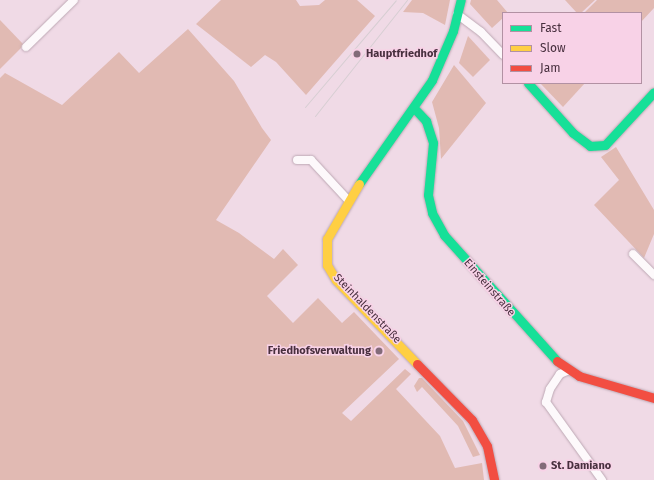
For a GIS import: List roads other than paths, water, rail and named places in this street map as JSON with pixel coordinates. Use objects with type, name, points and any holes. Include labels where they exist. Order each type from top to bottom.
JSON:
[{"type":"street","points":[[26,47],[74,0]]},
{"type":"street","name":"Steinhaldenstraße","points":[[462,0],[432,80],[414,108],[348,200],[327,239],[327,265],[336,280],[472,420],[487,446],[494,480]]},
{"type":"street","points":[[457,14],[482,32],[502,54]]},
{"type":"street","points":[[529,84],[574,133],[590,146],[605,145],[654,92]]},
{"type":"street","name":"Einsteinstraße","points":[[414,108],[426,121],[433,143],[428,195],[432,213],[444,236],[550,356],[569,370],[596,382],[654,398]]},
{"type":"street","points":[[297,160],[311,160],[348,200]]},
{"type":"street","points":[[633,254],[654,275]]},
{"type":"street","points":[[569,370],[560,374],[550,389],[546,402],[602,480]]},
{"type":"tram line","points":[[305,107],[396,0]]},
{"type":"tram line","points":[[315,116],[407,0]]},
{"type":"place","name":"Hauptfriedhof","points":[[357,54]]},
{"type":"place","name":"Friedhofsverwaltung","points":[[379,351]]},
{"type":"place","name":"St. Damiano","points":[[543,466]]}]
